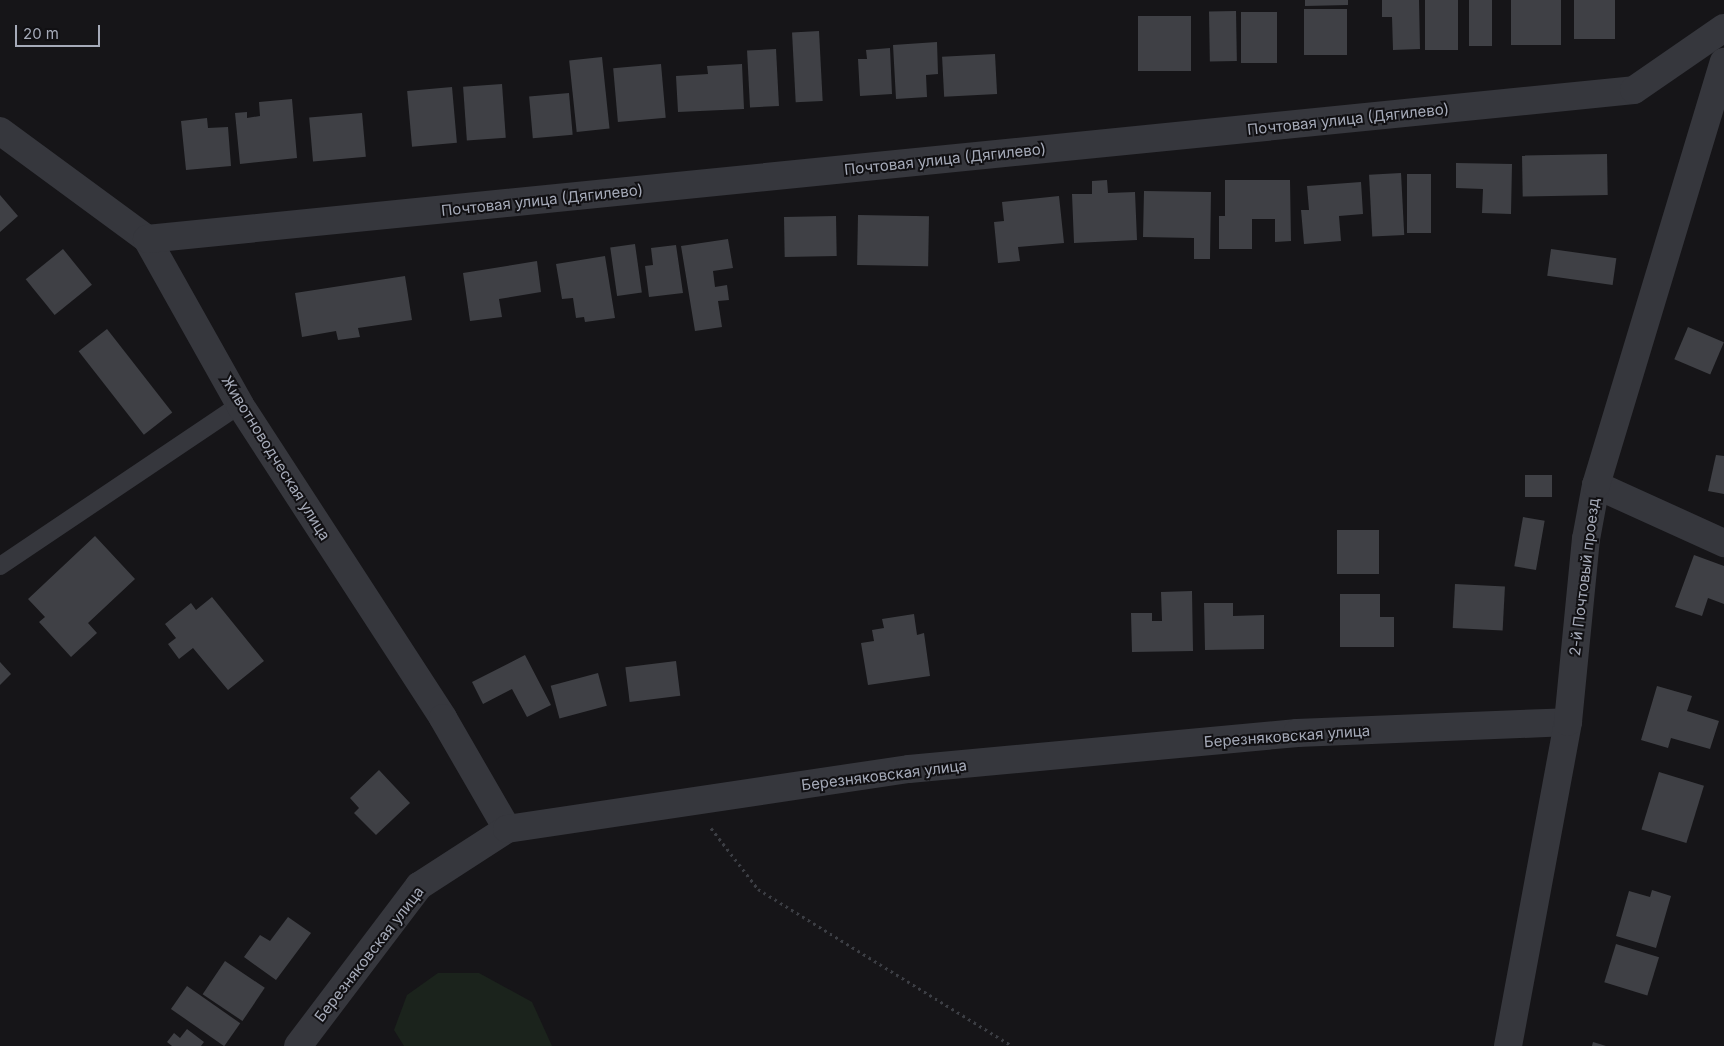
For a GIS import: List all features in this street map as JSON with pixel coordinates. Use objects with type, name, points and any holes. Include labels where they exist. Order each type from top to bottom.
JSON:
[{"type":"street","name":"Почтовая улица (Дягилево)","points":[[147,239],[1634,90],[1724,28]]},
{"type":"street","name":"2-й Почтовый проезд","points":[[1508,1046],[1568,722],[1586,539],[1596,485],[1724,62]]},
{"type":"street","name":"Животноводческая улица","points":[[0,131],[147,239],[240,405],[443,718],[507,829]]},
{"type":"street","points":[[1596,485],[1724,543]]},
{"type":"street","name":"Березняковская улица","points":[[298,1046],[419,886],[507,829],[909,769],[1287,734],[1568,722]]},
{"type":"lane","points":[[0,566],[240,405]]},
{"type":"path","points":[[691,802],[758,889],[1012,1046]]},
{"type":"shaded area","points":[[438,973],[479,973],[532,1002],[552,1046],[404,1046],[394,1030],[407,995]]},
{"type":"building","points":[[1305,0],[1348,0],[1348,5],[1305,6]]},
{"type":"building","points":[[1382,0],[1419,0],[1420,49],[1393,50],[1392,17],[1382,17]]},
{"type":"building","points":[[1425,0],[1458,0],[1458,50],[1425,50]]},
{"type":"building","points":[[1469,0],[1492,0],[1492,46],[1469,46]]},
{"type":"building","points":[[1511,0],[1561,0],[1561,45],[1511,45]]},
{"type":"building","points":[[1574,0],[1615,0],[1615,39],[1574,39]]},
{"type":"building","points":[[1304,9],[1347,9],[1347,55],[1304,55]]},
{"type":"building","points":[[1209,11],[1236,11],[1237,61],[1210,61]]},
{"type":"building","points":[[1241,12],[1277,12],[1277,63],[1241,63]]},
{"type":"building","points":[[1138,16],[1191,16],[1191,71],[1138,71]]},
{"type":"building","points":[[819,31],[823,101],[796,102],[792,32]]},
{"type":"building","points":[[937,42],[938,74],[926,75],[927,97],[896,99],[893,45]]},
{"type":"building","points":[[890,48],[892,94],[860,96],[858,59],[867,59],[866,50]]},
{"type":"building","points":[[776,49],[779,106],[750,107],[747,51]]},
{"type":"building","points":[[995,54],[997,94],[944,97],[942,57]]},
{"type":"building","points":[[602,57],[610,129],[577,132],[569,60]]},
{"type":"building","points":[[661,64],[666,118],[618,122],[613,68]]},
{"type":"building","points":[[742,64],[744,109],[678,112],[676,76],[708,74],[707,66]]},
{"type":"building","points":[[502,84],[506,138],[467,141],[463,87]]},
{"type":"building","points":[[452,87],[457,143],[412,147],[407,91]]},
{"type":"building","points":[[569,93],[573,135],[533,138],[529,96]]},
{"type":"building","points":[[292,99],[297,158],[240,164],[235,113],[247,112],[247,118],[260,116],[259,102]]},
{"type":"building","points":[[362,113],[366,157],[313,161],[309,118]]},
{"type":"building","points":[[207,118],[208,128],[228,127],[231,166],[186,170],[181,121]]},
{"type":"building","points":[[1607,154],[1608,195],[1523,196],[1522,155]]},
{"type":"building","points":[[1456,163],[1512,164],[1511,214],[1482,213],[1483,189],[1456,188]]},
{"type":"building","points":[[1401,173],[1404,235],[1372,237],[1369,175]]},
{"type":"building","points":[[1407,174],[1431,174],[1431,233],[1407,233]]},
{"type":"building","points":[[1107,180],[1108,193],[1135,192],[1137,240],[1074,243],[1072,194],[1092,194],[1092,181]]},
{"type":"building","points":[[1225,180],[1290,180],[1291,241],[1275,242],[1275,219],[1252,219],[1252,249],[1219,249],[1219,216],[1225,216]]},
{"type":"building","points":[[1361,182],[1363,214],[1339,216],[1341,241],[1304,244],[1301,210],[1309,210],[1307,186]]},
{"type":"building","points":[[1144,191],[1211,192],[1210,259],[1194,259],[1194,238],[1143,237]]},
{"type":"building","points":[[0,195],[18,216],[0,232]]},
{"type":"building","points":[[1059,196],[1064,243],[1018,247],[1020,261],[998,263],[994,222],[1004,221],[1002,202]]},
{"type":"building","points":[[858,215],[929,216],[928,266],[857,265]]},
{"type":"building","points":[[836,216],[837,256],[785,257],[784,217]]},
{"type":"building","points":[[728,239],[733,268],[713,271],[715,287],[727,285],[729,300],[718,301],[722,327],[695,331],[681,246]]},
{"type":"building","points":[[635,244],[642,293],[617,296],[610,247]]},
{"type":"building","points":[[676,245],[683,293],[649,297],[645,266],[653,265],[651,248]]},
{"type":"building","points":[[63,249],[92,285],[55,315],[26,279]]},
{"type":"building","points":[[1551,249],[1616,258],[1613,285],[1547,276]]},
{"type":"building","points":[[605,256],[615,318],[585,322],[584,317],[576,318],[573,298],[562,299],[556,264]]},
{"type":"building","points":[[537,261],[541,292],[499,299],[502,317],[470,321],[463,273]]},
{"type":"building","points":[[405,276],[412,320],[358,328],[360,337],[338,340],[336,331],[302,337],[295,293]]},
{"type":"building","points":[[1688,327],[1724,342],[1710,374],[1674,359]]},
{"type":"building","points":[[107,329],[172,413],[144,435],[79,351]]},
{"type":"building","points":[[1716,455],[1724,456],[1724,494],[1708,491]]},
{"type":"building","points":[[1525,475],[1552,475],[1552,497],[1525,497]]},
{"type":"building","points":[[1523,517],[1545,521],[1536,570],[1514,566]]},
{"type":"building","points":[[1337,530],[1379,530],[1379,574],[1337,574]]},
{"type":"building","points":[[95,536],[135,579],[88,623],[97,633],[71,657],[39,622],[45,617],[28,599]]},
{"type":"building","points":[[1694,555],[1724,566],[1724,604],[1708,598],[1702,616],[1675,607]]},
{"type":"building","points":[[1455,584],[1505,587],[1503,631],[1453,628]]},
{"type":"building","points":[[1192,591],[1193,651],[1132,652],[1131,613],[1152,613],[1152,621],[1162,621],[1161,592]]},
{"type":"building","points":[[1340,594],[1380,594],[1380,617],[1394,617],[1394,647],[1340,647]]},
{"type":"building","points":[[212,597],[264,661],[228,690],[193,648],[179,659],[168,644],[176,638],[165,624],[191,603],[196,610]]},
{"type":"building","points":[[1204,603],[1233,603],[1233,616],[1264,615],[1264,649],[1205,650]]},
{"type":"building","points":[[914,614],[917,635],[924,633],[930,676],[868,685],[861,643],[874,641],[872,630],[884,628],[882,619]]},
{"type":"building","points":[[525,655],[551,705],[527,717],[512,689],[483,704],[472,682]]},
{"type":"building","points":[[676,661],[680,696],[630,702],[625,667]]},
{"type":"building","points":[[0,662],[11,674],[0,685]]},
{"type":"building","points":[[598,673],[607,706],[559,719],[551,686]]},
{"type":"building","points":[[1657,686],[1692,696],[1687,711],[1719,721],[1710,749],[1671,738],[1668,748],[1641,740]]},
{"type":"building","points":[[379,770],[410,803],[376,835],[354,813],[359,808],[350,798]]},
{"type":"building","points":[[1659,772],[1704,786],[1686,843],[1641,829]]},
{"type":"building","points":[[1652,890],[1671,896],[1656,948],[1616,936],[1629,891],[1650,897]]},
{"type":"building","points":[[288,917],[311,933],[276,980],[244,957],[260,935],[270,941]]},
{"type":"building","points":[[1616,944],[1659,957],[1647,995],[1604,982]]},
{"type":"building","points":[[225,961],[265,988],[242,1021],[203,994]]},
{"type":"building","points":[[187,986],[240,1023],[224,1046],[171,1009]]},
{"type":"building","points":[[187,1029],[204,1042],[201,1046],[172,1046],[167,1042],[174,1033],[180,1038]]},
{"type":"building","points":[[1593,1042],[1606,1046],[1592,1046]]}]
